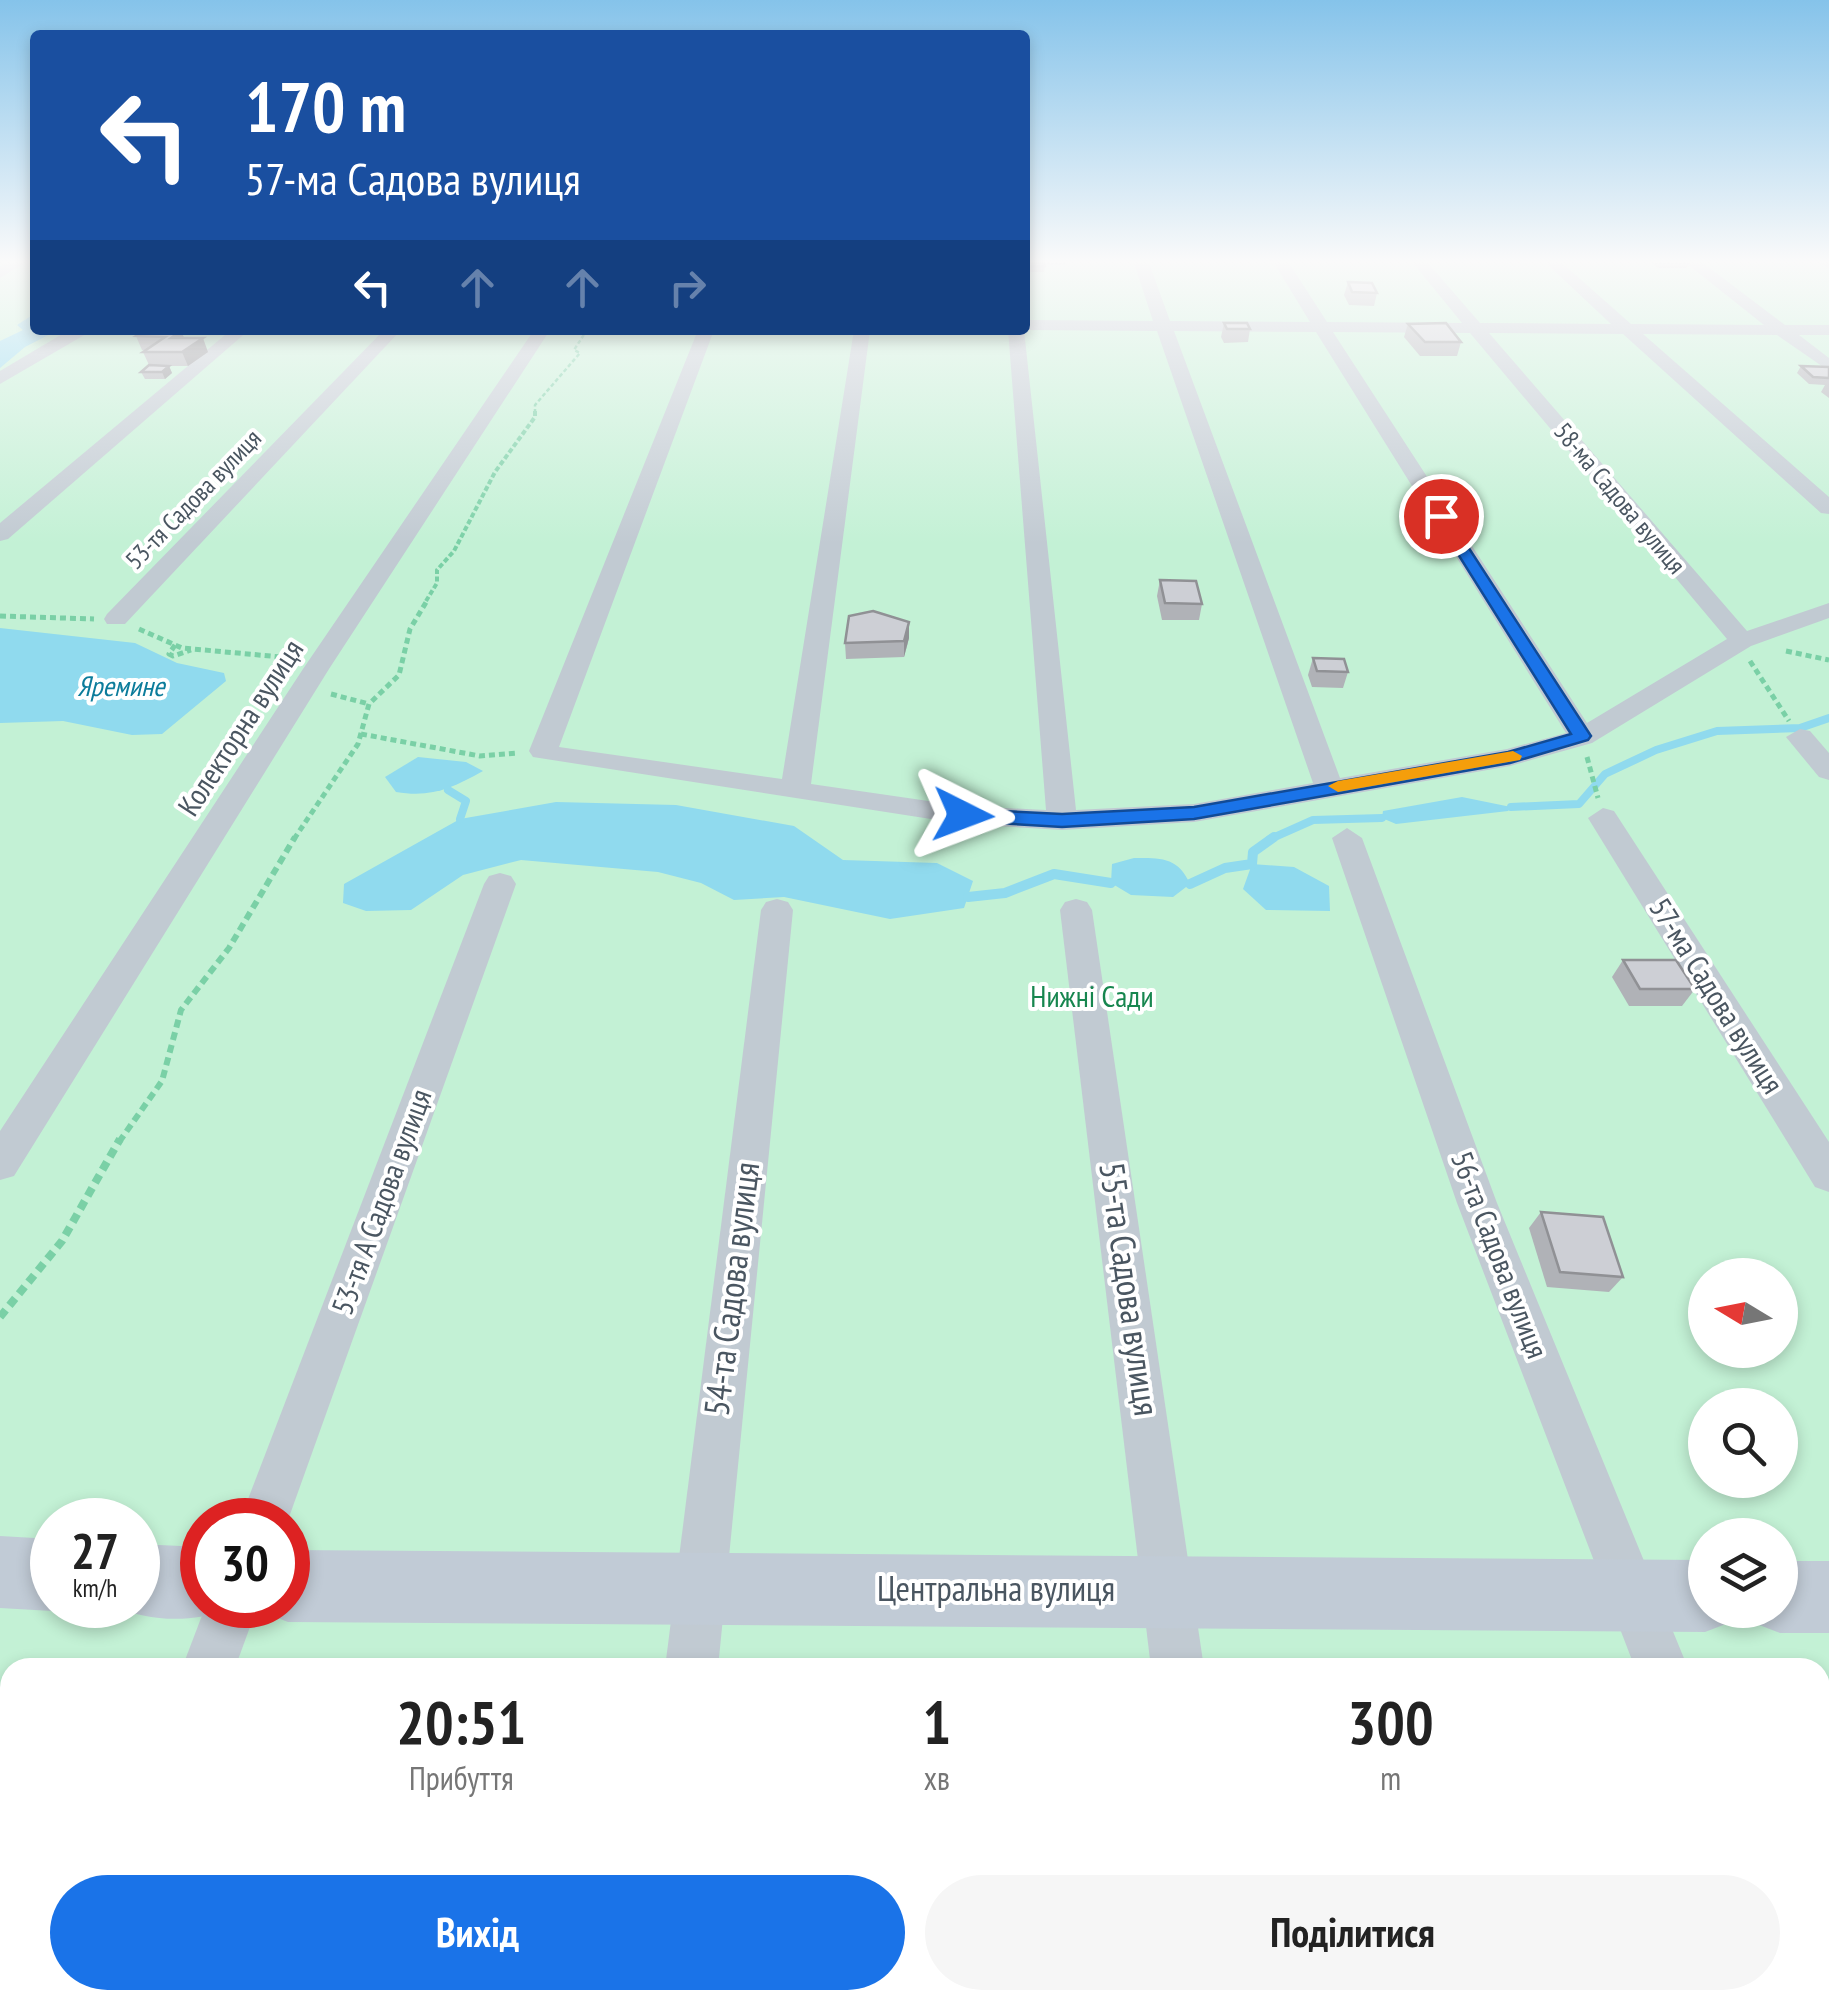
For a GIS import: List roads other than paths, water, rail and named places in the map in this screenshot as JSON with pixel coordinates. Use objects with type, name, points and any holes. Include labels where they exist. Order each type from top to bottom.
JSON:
[{"type":"street","points":[[0,379],[34,357]]},
{"type":"street","points":[[0,534],[209,357]]},
{"type":"street","name":"53-тя Садова вулиця","points":[[116,620],[367,357]]},
{"type":"street","name":"Колекторна вулиця","points":[[0,1164],[310,678],[524,357]]},
{"type":"street","points":[[696,357],[543,751],[963,815],[1062,820],[1194,813],[1510,757],[1582,736],[1742,641],[1829,610]]},
{"type":"street","points":[[796,792],[858,357]]},
{"type":"street","points":[[1019,357],[1062,820]]},
{"type":"street","points":[[1173,357],[1329,788]]},
{"type":"street","points":[[1339,357],[1582,736]]},
{"type":"street","name":"58-ма Садова вулиця","points":[[1499,357],[1742,641]]},
{"type":"street","points":[[1656,357],[1829,508]]},
{"type":"street","points":[[1793,728],[1829,771]]},
{"type":"street","name":"57-ма Садова вулиця","points":[[1601,810],[1829,1175]]},
{"type":"street","name":"56-та Садова вулиця","points":[[1347,838],[1476,1202],[1671,1595],[1663,1658]]},
{"type":"street","name":"53-тя А Садова вулиця","points":[[272,1498],[500,884]]},
{"type":"street","name":"54-та Садова вулиця","points":[[692,1658],[701,1591],[702,1541],[777,910]]},
{"type":"street","name":"55-та Садова вулиця","points":[[1076,910],[1177,1658]]},
{"type":"street","points":[[0,1572],[30,1574]]},
{"type":"street","name":"Центральна вулиця","points":[[310,1586],[701,1591],[1170,1588],[1671,1595]]},
{"type":"street","points":[[1798,1596],[1829,1597]]},
{"type":"street","points":[[212,1658],[223,1628]]},
{"type":"water","points":[[0,357],[13,357],[0,368]]},
{"type":"water","name":"Яремине","points":[[0,628],[135,643],[177,663],[224,673],[226,681],[162,734],[132,735],[63,721],[0,723]]},
{"type":"water","points":[[418,757],[466,762],[483,771],[441,790],[420,794],[396,792],[385,777]]},
{"type":"water","points":[[1462,797],[1511,807],[1508,811],[1396,824],[1382,818],[1383,811]]},
{"type":"water","points":[[556,802],[676,805],[794,826],[843,860],[937,863],[973,881],[964,908],[890,919],[784,897],[734,900],[701,883],[658,872],[521,860],[463,875],[411,910],[366,911],[343,903],[344,884],[460,819]]},
{"type":"water","points":[[1134,858],[1168,861],[1180,869],[1190,884],[1173,897],[1131,895],[1111,883],[1112,864]]},
{"type":"water","points":[[1252,864],[1294,867],[1329,886],[1330,911],[1266,910],[1243,889]]},
{"type":"waterway","points":[[1511,807],[1579,804],[1605,774],[1656,750],[1717,731],[1800,728],[1829,718]]},
{"type":"waterway","points":[[448,790],[466,801],[460,819]]},
{"type":"waterway","points":[[1273,838],[1313,820],[1382,818]]},
{"type":"waterway","points":[[1190,884],[1225,868],[1252,864],[1253,852],[1273,838]]},
{"type":"waterway","points":[[968,897],[1005,893],[1054,874],[1111,883]]},
{"type":"park label","name":"Нижні Сади","points":[[1092,997]]}]
